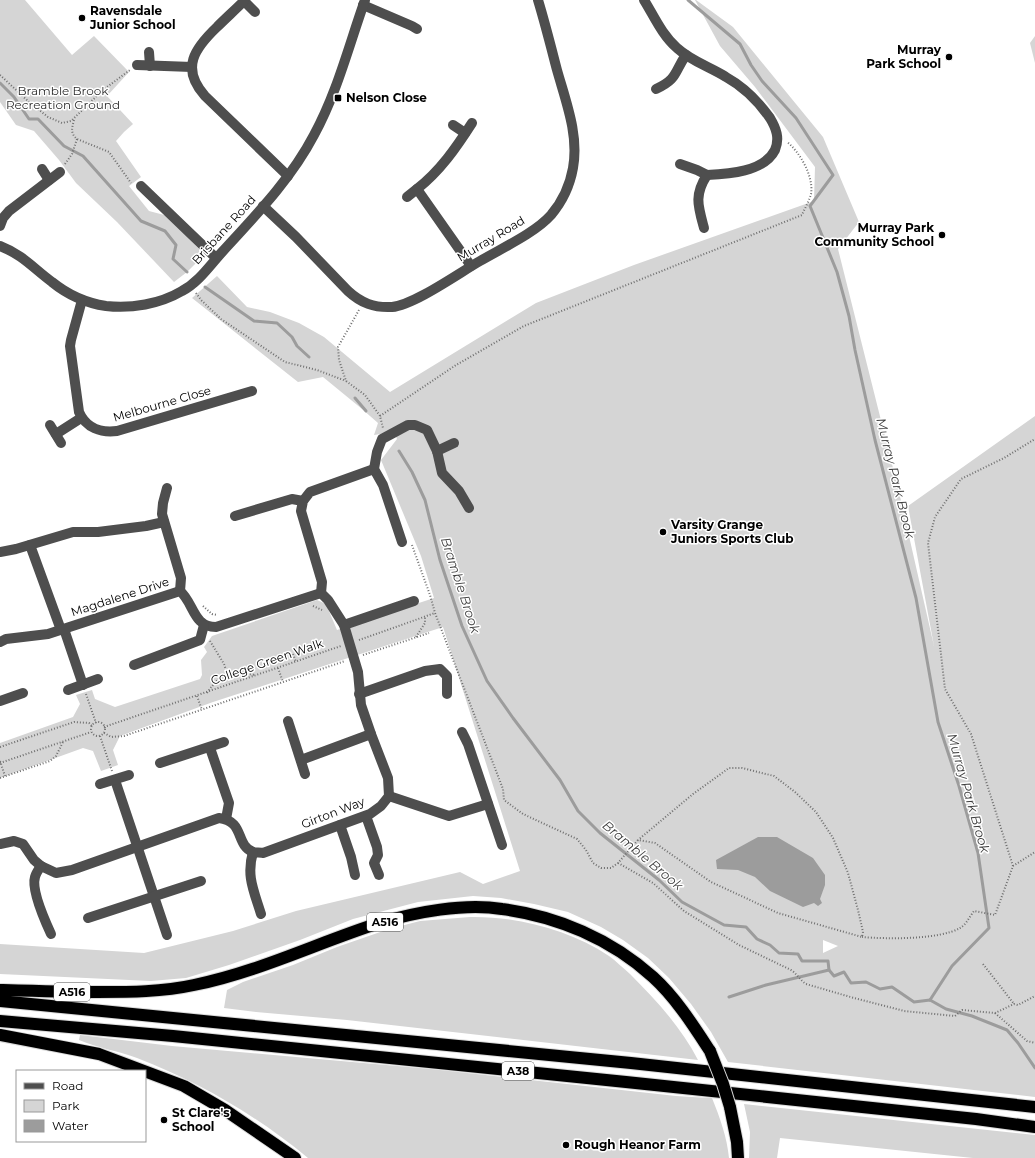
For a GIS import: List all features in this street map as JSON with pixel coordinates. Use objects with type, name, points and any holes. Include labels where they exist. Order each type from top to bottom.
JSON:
[{"type":"highway","name":"A516","points":[[0,990],[43,992],[143,992],[177,988],[239,974],[381,923],[410,915],[444,909],[501,908],[547,918],[600,940],[626,956],[653,977],[682,1009],[710,1051],[723,1084],[730,1106],[737,1142],[738,1158]]},
{"type":"highway","name":"A38","points":[[0,1001],[631,1063],[1035,1107]]},
{"type":"highway","name":"A38","points":[[0,1021],[173,1036],[626,1082],[1035,1127]]},
{"type":"highway","points":[[0,1035],[99,1054],[142,1070]]},
{"type":"highway","points":[[146,1072],[184,1086],[225,1110],[295,1158]]},
{"type":"street","name":"Murray Road","points":[[263,206],[296,237],[356,299],[373,306],[391,307],[408,302],[531,231],[552,214],[561,200],[567,189],[572,173],[575,151],[571,121],[538,0]]},
{"type":"street","points":[[644,0],[668,39],[686,55],[734,81],[765,111],[776,128],[777,143],[770,157],[761,164],[749,169],[734,173],[707,175],[680,164]]},
{"type":"street","points":[[255,12],[244,1],[199,46],[193,58],[192,67],[195,81],[199,90],[288,176]]},
{"type":"street","points":[[364,3],[417,29]]},
{"type":"street","name":"Brisbane Road","points":[[0,246],[20,255],[61,289],[82,300],[105,305],[134,306],[164,299],[183,291],[190,286],[263,206],[288,176],[311,141],[329,104],[364,3]]},
{"type":"street","points":[[149,52],[150,66]]},
{"type":"street","points":[[656,89],[667,84],[675,76],[681,61],[686,55]]},
{"type":"street","points":[[137,65],[192,67]]},
{"type":"street","points":[[407,197],[440,167],[454,150],[472,123]]},
{"type":"street","points":[[454,125],[465,133]]},
{"type":"street","points":[[42,170],[49,180]]},
{"type":"street","points":[[0,226],[3,218],[9,210],[60,172]]},
{"type":"street","points":[[704,228],[699,210],[698,191],[707,175]]},
{"type":"street","points":[[141,186],[216,258]]},
{"type":"street","points":[[417,189],[471,266]]},
{"type":"street","points":[[50,425],[59,438],[81,418],[70,340],[82,300]]},
{"type":"street","points":[[238,384],[240,394]]},
{"type":"street","name":"Melbourne Close","points":[[81,418],[92,428],[108,432],[117,431],[252,391]]},
{"type":"street","points":[[402,542],[383,485],[374,469],[377,452],[382,439],[408,425],[416,425],[427,430],[437,451],[442,473],[460,491],[469,508]]},
{"type":"street","points":[[437,451],[454,443]]},
{"type":"street","points":[[321,593],[322,582],[301,511],[303,501],[310,492],[374,469]]},
{"type":"street","points":[[167,488],[162,514],[181,578],[180,591]]},
{"type":"street","points":[[235,516],[292,498],[303,501]]},
{"type":"street","points":[[0,552],[49,540],[73,532],[98,532],[146,526],[164,522]]},
{"type":"street","points":[[30,545],[83,685]]},
{"type":"street","name":"Magdalene Drive","points":[[0,642],[6,639],[48,634],[180,591],[186,596],[198,619],[207,626]]},
{"type":"street","points":[[134,665],[200,640],[207,626],[216,627],[321,593]]},
{"type":"street","points":[[321,593],[328,600],[342,622],[350,644],[358,672],[361,704],[388,778],[389,796],[450,816],[488,804]]},
{"type":"street","points":[[342,622],[414,601]]},
{"type":"street","points":[[359,694],[432,669],[440,669],[447,676],[447,694]]},
{"type":"street","points":[[68,690],[98,679]]},
{"type":"street","points":[[0,701],[23,693]]},
{"type":"street","points":[[288,722],[305,774]]},
{"type":"street","points":[[462,732],[468,744],[502,845]]},
{"type":"street","points":[[301,760],[371,734]]},
{"type":"street","points":[[160,763],[210,748],[224,742]]},
{"type":"street","points":[[210,748],[229,803],[226,819]]},
{"type":"street","points":[[100,784],[129,775]]},
{"type":"street","points":[[115,780],[167,935]]},
{"type":"street","name":"Girton Way","points":[[253,852],[263,853],[366,816],[381,806],[389,796]]},
{"type":"street","points":[[366,816],[377,847],[378,855],[374,863],[379,875]]},
{"type":"street","points":[[0,844],[14,841],[23,844],[34,860],[41,866],[56,873],[72,870],[219,818],[226,819],[233,823],[246,846],[253,852],[250,862],[250,878],[261,914]]},
{"type":"street","points":[[340,825],[351,857],[355,875]]},
{"type":"street","points":[[41,866],[35,876],[34,885],[41,910],[51,934]]},
{"type":"street","points":[[88,918],[201,881]]},
{"type":"path","points":[[0,75],[29,102],[56,122],[62,123],[72,121],[103,90],[137,65]]},
{"type":"path","points":[[74,119],[72,132],[77,138],[109,152],[134,187],[141,186]]},
{"type":"path","points":[[380,416],[456,365],[524,326],[802,215],[811,193],[809,175],[799,153],[777,133]]},
{"type":"path","points":[[72,154],[77,138]]},
{"type":"path","points":[[190,286],[201,300],[221,319],[285,362],[317,370],[346,381],[365,395],[380,416],[384,432]]},
{"type":"path","points":[[346,381],[339,360],[338,347],[346,330],[364,303]]},
{"type":"path","points":[[1013,866],[971,734],[945,689],[928,543],[935,517],[962,479],[1004,458],[1035,439]]},
{"type":"path","points":[[297,600],[309,604],[342,622]]},
{"type":"path","points":[[202,606],[212,614],[219,616]]},
{"type":"path","name":"College Green Walk","points":[[104,727],[350,644],[435,613],[503,789],[504,800],[523,814],[577,839],[586,850],[593,863],[601,868],[611,868],[618,863]]},
{"type":"path","points":[[415,638],[425,623],[425,617]]},
{"type":"path","points":[[207,626],[208,638],[216,649],[227,673]]},
{"type":"path","points":[[104,733],[111,737],[124,736],[429,633]]},
{"type":"path","points":[[293,654],[296,662]]},
{"type":"path","points":[[278,668],[283,682]]},
{"type":"path","points":[[207,693],[214,682],[227,673],[256,675]]},
{"type":"path","points":[[83,685],[96,723]]},
{"type":"path","points":[[197,696],[202,710]]},
{"type":"path","points":[[0,747],[74,722],[89,723],[92,726]]},
{"type":"path","points":[[91,732],[92,726],[96,723]]},
{"type":"path","points":[[96,723],[100,723],[104,727],[104,733]]},
{"type":"path","points":[[91,732],[94,735],[100,736],[104,733]]},
{"type":"path","points":[[5,776],[0,762],[91,732]]},
{"type":"path","points":[[100,736],[115,780]]},
{"type":"path","points":[[0,778],[50,761],[56,756],[63,742]]},
{"type":"path","points":[[862,937],[863,932],[848,873],[833,838],[816,812],[795,792],[774,776],[742,768],[728,768],[693,794],[638,840],[618,863],[653,883],[684,911],[739,945],[791,970],[806,984],[904,1011],[955,1016],[962,1010],[995,1013],[1014,1004],[1018,1005],[1035,996]]},
{"type":"path","points":[[638,840],[655,843],[712,882],[778,913],[862,937],[885,939],[929,936],[962,928],[974,911],[995,915],[1013,866],[1035,852]]},
{"type":"path","points":[[983,964],[1014,1004]]},
{"type":"path","points":[[995,1013],[1027,1041],[1035,1043]]},
{"type":"green space","name":"Bramble Brook Recreation Ground","points":[[0,0],[25,0],[72,55],[94,36],[129,72],[107,96],[133,124],[116,141],[141,177],[129,186],[149,211],[168,216],[199,249],[199,260],[174,282],[117,222],[76,183],[59,160],[34,131],[16,125],[0,102]]},
{"type":"green space","points":[[695,0],[733,27],[823,137],[859,222],[838,249],[899,492],[934,646],[908,506],[1035,416],[1035,1097],[728,1062],[711,1032],[691,1004],[669,978],[648,958],[623,940],[601,927],[568,912],[501,898],[473,896],[418,902],[353,919],[300,940],[229,965],[186,978],[151,981],[0,974],[0,944],[144,953],[233,931],[296,911],[460,872],[483,884],[520,871],[443,627],[213,702],[120,736],[113,750],[118,765],[101,771],[93,751],[83,748],[0,778],[0,743],[73,717],[80,704],[76,695],[92,690],[95,699],[115,707],[200,679],[202,675],[201,660],[207,652],[204,647],[212,636],[317,600],[326,604],[337,630],[434,598],[421,556],[381,460],[397,439],[394,432],[374,435],[378,423],[323,377],[298,382],[192,298],[217,276],[247,307],[270,312],[299,323],[324,337],[390,392],[536,303],[634,265],[814,201],[815,167],[755,87],[720,46]],"holes":[[[823,940],[838,946],[823,953]]]},
{"type":"green space","points":[[1035,36],[1035,63],[1030,43]]},
{"type":"green space","points":[[470,917],[506,919],[542,926],[577,939],[609,956],[630,974],[676,1025],[698,1060],[347,1020],[224,1008],[227,990],[243,982],[293,965],[337,947],[389,929],[420,921]]},
{"type":"green space","points":[[80,1035],[172,1046],[431,1069],[676,1096],[712,1098],[723,1128],[729,1158],[308,1158],[268,1128],[205,1089],[160,1067],[137,1058],[79,1040]]},
{"type":"green space","points":[[744,1104],[1035,1135],[1035,1158],[973,1158],[780,1138],[777,1158],[749,1158],[750,1132]]},
{"type":"water","points":[[758,837],[777,837],[813,858],[825,875],[825,885],[820,899],[822,903],[818,906],[814,903],[803,907],[770,891],[755,877],[738,870],[717,869],[716,860]]},
{"type":"waterway","name":"Murray Park Brook","points":[[688,0],[740,44],[751,65],[762,81],[796,118],[833,175],[810,206],[837,272],[849,316],[875,440],[916,598],[938,722],[959,786],[978,853],[989,928],[952,966],[930,1000]]},
{"type":"waterway","name":"Bramble Brook","points":[[0,83],[14,97],[29,119],[38,119],[64,146],[83,156],[141,221],[165,231],[176,245],[173,259],[187,272]]},
{"type":"waterway","name":"Bramble Brook","points":[[205,287],[254,321],[277,323],[292,337],[297,346],[309,357]]},
{"type":"waterway","name":"Bramble Brook","points":[[355,398],[366,411]]},
{"type":"waterway","name":"Bramble Brook","points":[[399,451],[412,472],[425,500],[440,560],[462,626],[487,681],[560,780],[578,811],[600,833],[659,880],[682,902],[724,925],[746,927],[757,939],[770,945],[779,953],[798,954],[802,961],[828,961],[829,970],[834,976],[844,972],[851,983],[866,982],[880,989],[892,987],[914,1002],[930,1000],[946,1009],[972,1016],[1007,1030],[1035,1068]]},
{"type":"waterway","points":[[729,997],[766,985],[829,970]]},
{"type":"place","name":"Ravensdale Junior School","points":[[82,18]]},
{"type":"place","name":"Murray Park School","points":[[949,57]]},
{"type":"place","name":"Nelson Close","points":[[338,98]]},
{"type":"place","name":"Murray Park Community School","points":[[942,235]]},
{"type":"place","name":"Varsity Grange Juniors Sports Club","points":[[663,532]]},
{"type":"place","name":"St Clare's School","points":[[164,1120]]},
{"type":"place","name":"Rough Heanor Farm","points":[[566,1145]]}]
